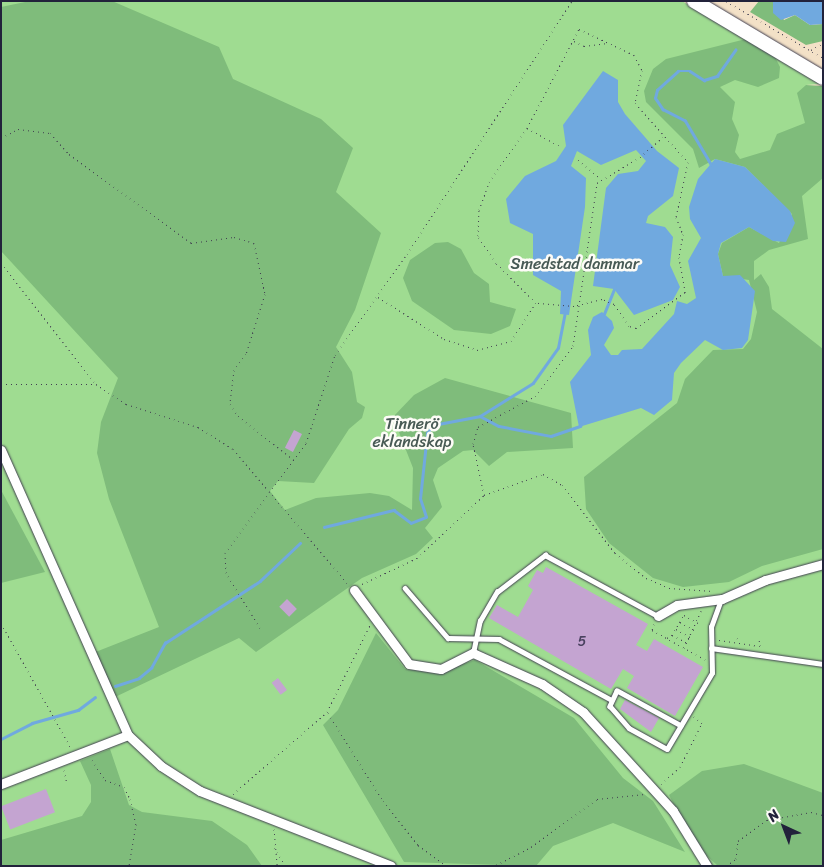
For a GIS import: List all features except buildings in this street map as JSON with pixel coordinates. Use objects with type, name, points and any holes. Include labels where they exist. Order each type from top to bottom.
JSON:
[{"type":"main road","points":[[694,1],[820,76]]},
{"type":"street","points":[[1,450],[128,735],[177,779],[225,801],[391,866]]},
{"type":"street","points":[[658,616],[677,605],[700,601],[773,577],[823,564]]},
{"type":"street","points":[[354,590],[375,615],[402,657],[418,668],[441,669],[472,653],[564,697],[583,712],[673,811],[706,866]]},
{"type":"street","points":[[1,784],[128,735]]},
{"type":"lane","points":[[472,653],[479,638],[480,621],[497,592],[545,556],[658,616]]},
{"type":"lane","points":[[405,588],[443,634],[499,638],[612,700]]},
{"type":"lane","points":[[681,726],[617,691],[610,706],[621,721],[667,749],[681,726],[713,664],[711,639],[722,594]]},
{"type":"lane","points":[[711,648],[823,664]]},
{"type":"path","points":[[260,628],[226,573],[225,553],[236,533],[274,492],[295,461],[314,426],[335,355],[377,296],[572,1]]},
{"type":"path","points":[[726,1],[823,58]]},
{"type":"path","points":[[579,29],[608,43],[626,49],[639,62],[635,102],[663,136],[688,162],[676,217],[683,234],[679,257],[685,292],[632,328],[614,304],[602,299],[574,306],[536,303],[496,263],[478,236],[480,210],[489,182],[526,128],[573,41],[579,29]]},
{"type":"path","points":[[573,41],[584,46],[608,43]]},
{"type":"path","points":[[810,50],[823,43]]},
{"type":"path","points":[[1,138],[18,128],[50,133],[69,154],[191,242],[234,237],[254,243],[265,294],[246,354],[234,370],[230,404],[238,416],[295,461]]},
{"type":"path","points":[[526,128],[560,146]]},
{"type":"path","points":[[600,178],[640,157],[654,147],[663,136]]},
{"type":"path","points":[[578,160],[600,178]]},
{"type":"path","points":[[484,495],[473,444],[480,423],[535,396],[558,368],[577,336],[600,178]]},
{"type":"path","points":[[1,263],[96,384],[126,404],[212,434],[274,492],[316,550],[354,590],[417,558],[484,495],[535,475],[549,476],[615,553],[646,578],[685,591],[722,594]]},
{"type":"path","points":[[377,296],[444,339],[477,350],[511,341],[536,303]]},
{"type":"path","points":[[1,384],[96,384]]},
{"type":"path","points":[[684,648],[698,623],[700,601]]},
{"type":"path","points":[[225,801],[327,712],[375,615]]},
{"type":"path","points":[[667,638],[672,635],[684,615],[698,623]]},
{"type":"path","points":[[658,616],[652,630],[713,664]]},
{"type":"path","points":[[680,622],[694,630]]},
{"type":"path","points":[[1,623],[74,756]]},
{"type":"path","points":[[676,629],[690,637]]},
{"type":"path","points":[[672,635],[687,643]]},
{"type":"path","points":[[737,638],[739,643]]},
{"type":"path","points":[[711,639],[760,646],[759,639]]},
{"type":"path","points":[[327,712],[383,800],[418,845],[447,866]]},
{"type":"path","points":[[480,866],[496,864],[531,847],[597,799],[642,796],[652,790],[680,767],[702,723],[688,713]]},
{"type":"path","points":[[88,750],[105,780],[124,787],[130,799],[136,824],[129,866]]},
{"type":"path","points":[[61,761],[67,784]]},
{"type":"path","points":[[726,866],[736,859],[738,841],[767,820],[810,812],[823,815]]},
{"type":"path","points":[[275,820],[273,846],[277,866]]},
{"type":"path","points":[[273,846],[286,866]]},
{"type":"green space","name":"Tinnerö eklandskap","points":[[1,1],[682,1],[820,84],[806,85],[823,115],[823,866],[1,866]]},
{"type":"green space","points":[[30,1],[112,1],[219,47],[233,79],[321,119],[353,148],[336,192],[381,233],[355,310],[336,347],[352,372],[357,402],[365,407],[362,418],[349,429],[314,483],[278,481],[270,491],[285,510],[316,498],[370,493],[389,496],[412,510],[413,468],[393,417],[414,395],[445,378],[571,413],[573,448],[507,452],[489,466],[473,450],[463,451],[438,468],[433,480],[442,507],[425,528],[433,538],[416,554],[362,578],[256,652],[239,638],[113,698],[93,653],[159,627],[109,499],[97,453],[101,422],[118,378],[1,251],[1,7]]},
{"type":"green space","points":[[759,1],[773,1],[784,20],[795,15],[810,25],[823,24],[823,41],[806,45],[750,12]]},
{"type":"green space","points":[[746,39],[775,57],[780,67],[779,78],[758,87],[735,80],[720,87],[735,102],[732,119],[739,135],[735,152],[740,159],[770,150],[777,134],[805,123],[797,93],[806,85],[823,86],[823,178],[802,196],[808,239],[769,250],[754,261],[754,280],[761,274],[769,287],[772,309],[823,349],[823,549],[762,566],[729,582],[683,587],[653,578],[609,543],[586,509],[584,477],[677,403],[685,379],[713,350],[743,349],[751,339],[757,312],[749,280],[723,276],[718,254],[722,243],[749,227],[779,243],[792,214],[745,167],[715,159],[699,168],[693,149],[646,102],[644,91],[653,69],[666,59]]},
{"type":"green space","points":[[448,242],[461,249],[474,273],[489,284],[490,302],[516,309],[510,326],[491,334],[454,330],[412,301],[403,278],[410,260],[435,243]]},
{"type":"green space","points":[[1,490],[45,572],[1,583]]},
{"type":"green space","points":[[376,633],[405,669],[436,673],[475,660],[574,718],[623,778],[653,801],[685,852],[613,823],[553,846],[536,866],[404,862],[323,725],[338,710]]},
{"type":"green space","points":[[110,749],[129,805],[142,812],[212,821],[247,845],[262,866],[1,866],[1,840],[82,816],[91,802],[91,785],[80,761]]},
{"type":"green space","points":[[744,764],[823,793],[823,866],[718,866],[696,846],[669,795],[702,771]]},
{"type":"water","points":[[773,1],[823,1],[823,24],[810,25],[795,15],[781,20],[773,13]]},
{"type":"water","name":"Smedstad dammar","points":[[603,71],[618,80],[618,102],[625,114],[657,151],[679,168],[673,196],[648,216],[646,223],[665,227],[673,237],[670,265],[680,287],[673,300],[634,315],[614,289],[593,286],[606,188],[618,174],[638,171],[646,161],[636,150],[601,165],[577,151],[571,166],[586,178],[585,207],[569,315],[560,314],[561,291],[533,275],[533,234],[510,223],[506,199],[525,176],[556,161],[566,146],[563,125]]},
{"type":"water","name":"Smedstad dammar","points":[[715,159],[745,167],[790,211],[795,223],[786,242],[773,241],[749,227],[721,243],[718,254],[723,276],[740,275],[755,291],[748,340],[742,348],[723,350],[705,340],[681,363],[674,373],[672,400],[654,415],[641,408],[579,427],[570,382],[591,355],[588,330],[593,317],[602,312],[612,321],[614,328],[604,345],[611,355],[618,355],[622,350],[642,349],[674,314],[677,301],[687,304],[696,298],[688,261],[701,238],[690,219],[689,207],[698,179]]},
{"type":"waterway","points":[[711,165],[685,121],[663,110],[655,98],[657,90],[678,71],[690,71],[704,80],[717,76],[735,50]]},
{"type":"waterway","points":[[604,314],[615,287]]},
{"type":"waterway","points":[[324,527],[394,510],[411,523],[426,517],[420,499],[427,433],[433,425],[480,416],[533,383],[558,348],[565,311]]},
{"type":"waterway","points":[[480,416],[499,426],[551,436],[580,426]]},
{"type":"waterway","points":[[115,686],[139,678],[151,668],[165,643],[260,581],[300,543]]},
{"type":"waterway","points":[[1,739],[32,723],[78,710],[95,697]]}]
